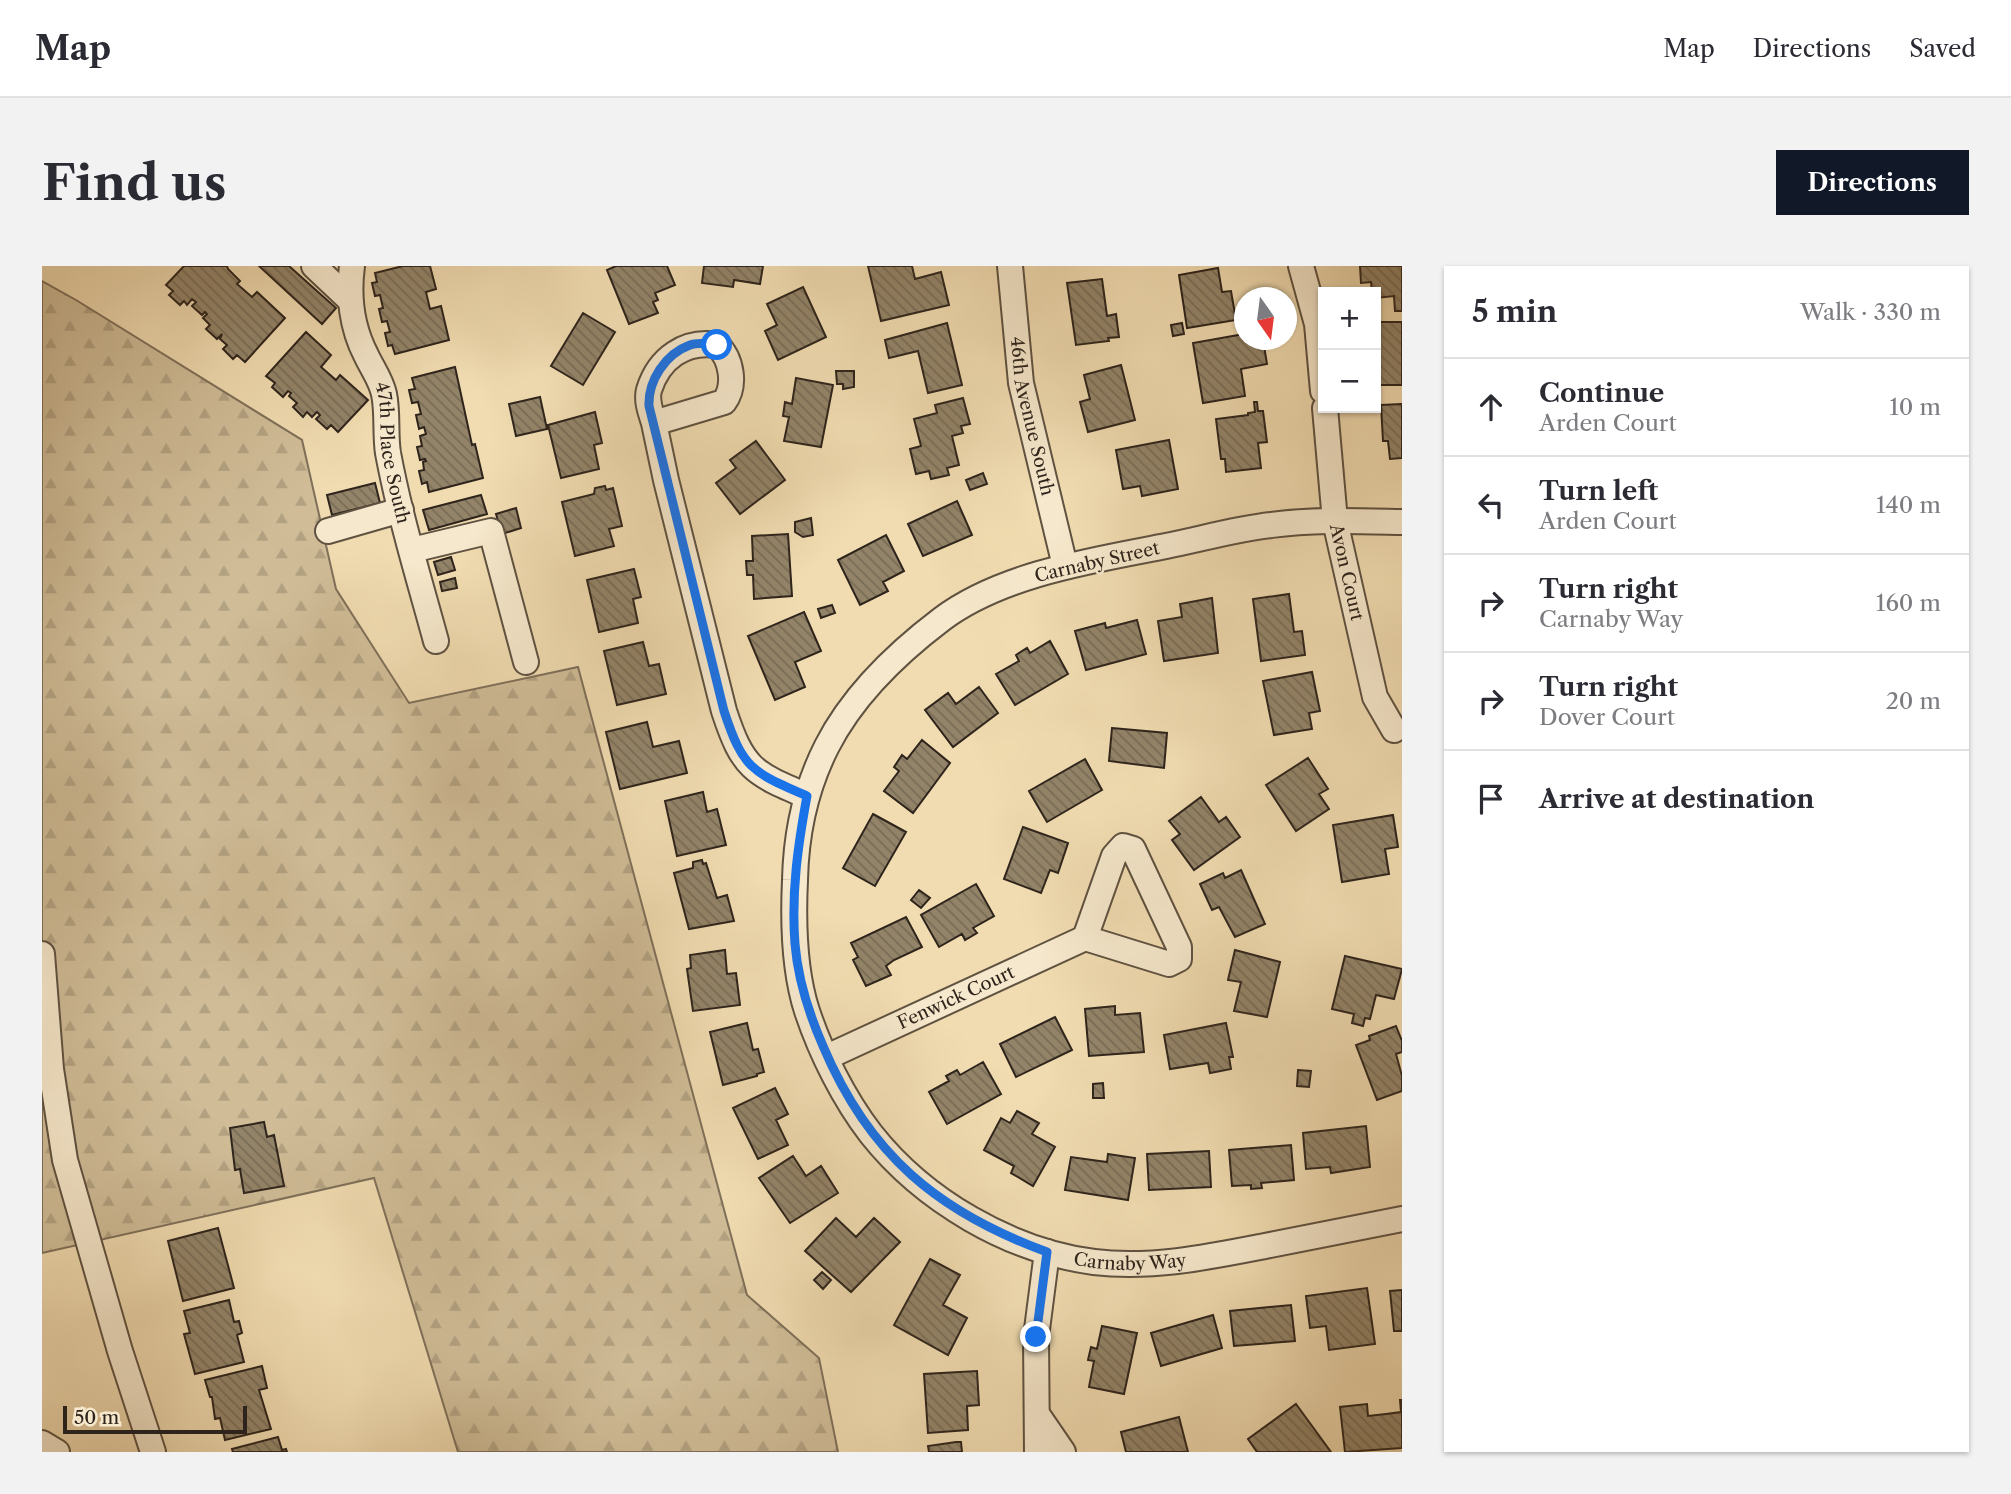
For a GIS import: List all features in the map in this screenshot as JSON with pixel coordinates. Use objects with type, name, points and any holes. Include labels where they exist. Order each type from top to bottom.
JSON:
[{"type":"street","points":[[314,266],[350,300]]},
{"type":"street","name":"47th Place South","points":[[352,266],[350,300],[360,340],[379,379],[384,396],[386,438],[401,510],[436,641]]},
{"type":"street","name":"46th Avenue South","points":[[1010,266],[1021,383],[1065,566]]},
{"type":"street","points":[[1301,266],[1317,324],[1319,350]]},
{"type":"street","name":"Avon Court","points":[[1325,413],[1335,521],[1375,697],[1394,730]]},
{"type":"street","points":[[654,423],[672,505],[733,739],[743,758],[764,778],[807,796]]},
{"type":"street","points":[[328,531],[401,510]]},
{"type":"street","name":"Carnaby Street","points":[[807,796],[828,744],[856,703],[893,658],[946,615],[1001,586],[1065,566],[1272,524],[1402,522]]},
{"type":"street","points":[[412,550],[491,531],[526,662]]},
{"type":"street","name":"Carnaby Way","points":[[807,796],[796,857],[795,946],[807,1009],[848,1101],[873,1136],[915,1179],[963,1214],[1005,1237],[1047,1252],[1095,1262],[1150,1263],[1199,1259],[1402,1219]]},
{"type":"street","points":[[1124,846],[1133,849],[1179,947],[1179,959],[1169,964],[1084,938],[1114,856],[1124,846]]},
{"type":"street","name":"Fenwick Court","points":[[827,1057],[1084,938]]},
{"type":"street","points":[[42,954],[51,1069],[65,1160],[120,1351],[153,1452]]},
{"type":"street","points":[[1037,1452],[1036,1337],[1047,1252]]},
{"type":"street","points":[[1037,1414],[1063,1452]]},
{"type":"street","points":[[42,1443],[57,1452]]},
{"type":"green space","points":[[42,281],[302,440],[336,589],[409,703],[578,667],[747,1295],[819,1358],[838,1452],[458,1452],[374,1178],[42,1253]]},
{"type":"building","points":[[184,266],[227,266],[240,281],[237,284],[252,297],[257,292],[285,318],[245,362],[237,355],[233,359],[223,349],[227,345],[220,339],[222,334],[217,339],[206,329],[210,325],[203,318],[207,314],[205,312],[202,315],[192,306],[196,302],[192,299],[187,305],[184,301],[180,305],[169,295],[173,291],[166,285]]},
{"type":"building","points":[[259,266],[289,266],[336,308],[322,324]]},
{"type":"building","points":[[403,266],[430,266],[436,289],[426,292],[430,309],[441,306],[449,340],[395,354],[392,345],[388,346],[385,333],[390,332],[387,321],[382,322],[380,295],[375,296],[372,283],[377,282],[375,273]]},
{"type":"building","points":[[616,266],[667,266],[675,285],[655,293],[658,300],[653,302],[658,313],[629,324],[607,270]]},
{"type":"building","points":[[704,266],[763,266],[760,284],[734,280],[733,287],[702,283]]},
{"type":"building","points":[[868,266],[912,266],[915,279],[941,272],[949,305],[881,321]]},
{"type":"building","points":[[1360,266],[1402,266],[1402,311],[1395,311],[1394,296],[1381,297],[1381,287],[1372,287],[1371,282],[1361,283]]},
{"type":"building","points":[[1218,268],[1222,292],[1231,291],[1234,320],[1187,328],[1179,275]]},
{"type":"building","points":[[1102,279],[1107,316],[1116,314],[1119,337],[1108,338],[1109,341],[1076,345],[1067,283]]},
{"type":"building","points":[[803,287],[826,337],[778,360],[765,331],[777,325],[767,304]]},
{"type":"building","points":[[583,313],[615,332],[583,385],[551,366]]},
{"type":"building","points":[[1381,322],[1402,322],[1402,385],[1381,385]]},
{"type":"building","points":[[947,323],[962,385],[928,393],[918,351],[889,358],[885,340]]},
{"type":"building","points":[[1182,323],[1184,334],[1173,336],[1171,325]]},
{"type":"building","points":[[306,332],[331,355],[321,367],[336,380],[340,375],[368,400],[338,432],[331,425],[327,429],[316,419],[320,415],[317,412],[312,417],[307,412],[303,417],[293,407],[297,403],[289,396],[291,393],[288,391],[283,397],[272,387],[275,383],[266,376]]},
{"type":"building","points":[[1234,336],[1234,350],[1265,350],[1267,364],[1241,369],[1245,396],[1203,403],[1193,343]]},
{"type":"building","points":[[1121,365],[1135,420],[1088,432],[1080,402],[1090,399],[1084,375]]},
{"type":"building","points":[[455,367],[472,445],[475,444],[483,478],[429,492],[427,482],[422,484],[419,471],[424,470],[423,462],[426,461],[420,460],[417,447],[422,446],[420,436],[426,434],[424,427],[419,429],[416,415],[421,414],[418,402],[412,403],[409,390],[415,389],[412,378]]},
{"type":"building","points":[[836,371],[854,371],[854,387],[843,389],[843,384],[837,384]]},
{"type":"building","points":[[796,378],[833,385],[821,447],[784,441],[789,417],[783,416],[785,402],[792,404]]},
{"type":"building","points":[[540,397],[547,429],[516,436],[509,404]]},
{"type":"building","points":[[963,398],[970,424],[961,426],[963,433],[952,436],[959,465],[947,468],[949,475],[931,479],[929,471],[916,474],[910,449],[921,446],[914,419],[937,413],[935,405]]},
{"type":"building","points":[[1254,402],[1257,402],[1258,411],[1263,411],[1267,442],[1258,443],[1261,468],[1226,472],[1225,459],[1221,459],[1216,419],[1255,412]]},
{"type":"building","points":[[1402,404],[1402,458],[1390,459],[1388,441],[1383,441],[1381,405]]},
{"type":"building","points":[[595,412],[602,443],[594,445],[599,469],[561,478],[548,425]]},
{"type":"building","points":[[1169,440],[1178,489],[1142,496],[1140,486],[1123,489],[1116,450]]},
{"type":"building","points":[[756,441],[785,480],[740,514],[716,483],[736,468],[730,460]]},
{"type":"building","points":[[983,473],[987,484],[970,490],[966,480]]},
{"type":"building","points":[[375,483],[380,503],[332,515],[327,495]]},
{"type":"building","points":[[605,486],[606,490],[613,488],[622,526],[609,529],[614,546],[575,556],[562,502],[594,494],[595,488]]},
{"type":"building","points":[[481,495],[487,514],[429,530],[423,510]]},
{"type":"building","points":[[957,501],[972,535],[923,556],[908,524]]},
{"type":"building","points":[[516,508],[521,528],[502,534],[496,514]]},
{"type":"building","points":[[811,518],[813,535],[803,537],[795,532],[795,522]]},
{"type":"building","points":[[788,534],[792,596],[754,599],[753,575],[747,575],[746,561],[753,561],[752,536]]},
{"type":"building","points":[[886,535],[904,571],[883,582],[888,591],[860,605],[838,560]]},
{"type":"building","points":[[451,557],[455,570],[438,575],[434,562]]},
{"type":"building","points":[[634,569],[641,597],[633,599],[638,623],[599,632],[587,580]]},
{"type":"building","points":[[455,578],[457,588],[442,591],[440,582]]},
{"type":"building","points":[[1289,594],[1294,632],[1302,631],[1305,655],[1261,661],[1253,599]]},
{"type":"building","points":[[1212,598],[1218,653],[1164,661],[1158,621],[1182,617],[1180,604]]},
{"type":"building","points":[[832,605],[835,613],[821,618],[818,609]]},
{"type":"building","points":[[804,612],[821,651],[795,662],[805,687],[775,700],[748,636]]},
{"type":"building","points":[[1137,620],[1146,654],[1086,670],[1075,631],[1105,623],[1106,628]]},
{"type":"building","points":[[1050,641],[1068,674],[1015,705],[996,674],[1019,661],[1016,655],[1027,648],[1030,653]]},
{"type":"building","points":[[643,642],[649,666],[659,664],[666,694],[617,705],[604,651]]},
{"type":"building","points":[[1312,672],[1320,711],[1309,713],[1312,729],[1274,735],[1263,681]]},
{"type":"building","points":[[979,687],[998,713],[953,747],[925,710],[948,693],[956,704]]},
{"type":"building","points":[[647,722],[653,747],[679,741],[687,773],[620,789],[606,732]]},
{"type":"building","points":[[1112,728],[1167,733],[1164,768],[1109,761]]},
{"type":"building","points":[[922,740],[950,763],[913,813],[884,791],[899,771],[894,767],[902,755],[907,759]]},
{"type":"building","points":[[1308,758],[1328,789],[1319,794],[1329,809],[1296,831],[1266,785]]},
{"type":"building","points":[[1085,759],[1102,790],[1047,822],[1029,791]]},
{"type":"building","points":[[703,792],[707,812],[717,809],[726,845],[677,856],[665,801]]},
{"type":"building","points":[[1201,797],[1219,822],[1226,817],[1240,837],[1194,870],[1172,840],[1180,834],[1169,821]]},
{"type":"building","points":[[873,814],[906,832],[875,886],[843,868]]},
{"type":"building","points":[[1393,815],[1398,847],[1385,849],[1389,874],[1342,882],[1333,825]]},
{"type":"building","points":[[1023,827],[1068,843],[1058,873],[1050,870],[1041,893],[1004,879]]},
{"type":"building","points":[[702,860],[703,864],[706,863],[717,898],[727,895],[734,921],[689,929],[674,873],[693,868],[693,862]]},
{"type":"building","points":[[1241,870],[1265,924],[1235,937],[1219,907],[1212,910],[1200,884],[1223,873],[1225,878]]},
{"type":"building","points":[[976,884],[994,916],[973,928],[977,933],[965,940],[962,934],[939,947],[921,915]]},
{"type":"building","points":[[919,890],[930,898],[921,908],[911,900]]},
{"type":"building","points":[[906,917],[922,947],[894,960],[886,966],[891,975],[866,986],[853,960],[858,957],[851,943]]},
{"type":"building","points":[[725,950],[727,974],[736,973],[740,1005],[693,1011],[687,969],[691,968],[690,955]]},
{"type":"building","points":[[1235,950],[1280,962],[1267,1017],[1234,1011],[1241,982],[1228,980]]},
{"type":"building","points":[[1345,956],[1402,969],[1394,999],[1376,995],[1370,1019],[1365,1018],[1363,1026],[1352,1023],[1354,1014],[1332,1009]]},
{"type":"building","points":[[1115,1006],[1115,1015],[1140,1013],[1144,1052],[1089,1056],[1085,1009]]},
{"type":"building","points":[[1055,1017],[1072,1050],[1016,1077],[1000,1044]]},
{"type":"building","points":[[747,1023],[753,1050],[758,1049],[764,1072],[723,1085],[710,1032]]},
{"type":"building","points":[[1226,1023],[1233,1057],[1229,1057],[1231,1069],[1210,1073],[1208,1063],[1170,1069],[1164,1035]]},
{"type":"building","points":[[1396,1026],[1402,1041],[1402,1052],[1396,1054],[1402,1076],[1402,1091],[1377,1100],[1356,1045],[1370,1040],[1369,1036]]},
{"type":"building","points":[[983,1062],[1001,1094],[947,1124],[929,1092],[949,1081],[946,1076],[957,1070],[960,1075]]},
{"type":"building","points":[[1298,1070],[1311,1071],[1309,1087],[1297,1086]]},
{"type":"building","points":[[1103,1083],[1104,1098],[1093,1098],[1093,1084]]},
{"type":"building","points":[[775,1088],[788,1114],[776,1120],[788,1145],[758,1159],[733,1108]]},
{"type":"building","points":[[1017,1111],[1039,1123],[1032,1134],[1055,1147],[1033,1186],[1011,1173],[1014,1166],[984,1150],[1001,1118],[1010,1123]]},
{"type":"building","points":[[264,1122],[267,1137],[274,1135],[284,1186],[244,1193],[240,1169],[235,1170],[230,1128]]},
{"type":"building","points":[[1366,1126],[1370,1167],[1331,1173],[1330,1167],[1306,1169],[1303,1133]]},
{"type":"building","points":[[1291,1145],[1294,1180],[1261,1183],[1262,1188],[1251,1189],[1251,1185],[1232,1186],[1229,1150]]},
{"type":"building","points":[[1209,1151],[1211,1187],[1149,1190],[1147,1154]]},
{"type":"building","points":[[1108,1154],[1135,1158],[1128,1200],[1065,1190],[1071,1157],[1107,1162]]},
{"type":"building","points":[[793,1156],[806,1176],[821,1166],[838,1193],[790,1223],[759,1178]]},
{"type":"building","points":[[836,1218],[856,1237],[874,1218],[900,1242],[851,1292],[805,1251]]},
{"type":"building","points":[[218,1228],[234,1288],[183,1301],[168,1241]]},
{"type":"building","points":[[930,1259],[960,1275],[943,1305],[967,1318],[948,1355],[894,1325]]},
{"type":"building","points":[[822,1272],[831,1280],[823,1289],[814,1280]]},
{"type":"building","points":[[1367,1288],[1375,1344],[1329,1350],[1326,1326],[1310,1328],[1306,1296]]},
{"type":"building","points":[[1402,1290],[1402,1331],[1394,1331],[1390,1291]]},
{"type":"building","points":[[229,1300],[234,1322],[239,1321],[242,1333],[237,1335],[244,1362],[195,1374],[184,1334],[190,1333],[184,1311]]},
{"type":"building","points":[[1291,1305],[1295,1341],[1234,1346],[1230,1311]]},
{"type":"building","points":[[1213,1315],[1222,1348],[1161,1366],[1151,1333]]},
{"type":"building","points":[[1102,1326],[1137,1333],[1124,1394],[1089,1387],[1094,1361],[1088,1360],[1091,1347],[1097,1349]]},
{"type":"building","points":[[262,1366],[267,1388],[259,1390],[271,1429],[225,1440],[220,1418],[215,1419],[212,1397],[205,1380]]},
{"type":"building","points":[[977,1371],[979,1405],[967,1406],[968,1430],[928,1433],[924,1374]]},
{"type":"building","points":[[1402,1400],[1402,1448],[1345,1452],[1340,1407],[1367,1404],[1368,1416],[1386,1414],[1401,1412]]},
{"type":"building","points":[[1296,1404],[1331,1452],[1257,1452],[1248,1439]]},
{"type":"building","points":[[1179,1417],[1188,1452],[1126,1452],[1121,1432]]},
{"type":"building","points":[[278,1437],[282,1450],[286,1449],[287,1452],[233,1452],[232,1449]]},
{"type":"building","points":[[961,1442],[962,1452],[929,1452],[928,1446]]},
{"type":"route","points":[[717,345],[692,344],[674,353],[664,364],[649,391],[649,406],[733,739],[743,758],[764,778],[807,796],[796,857],[794,901],[795,946],[807,1009],[848,1101],[873,1136],[915,1179],[963,1214],[1005,1237],[1047,1252],[1036,1337]]}]
